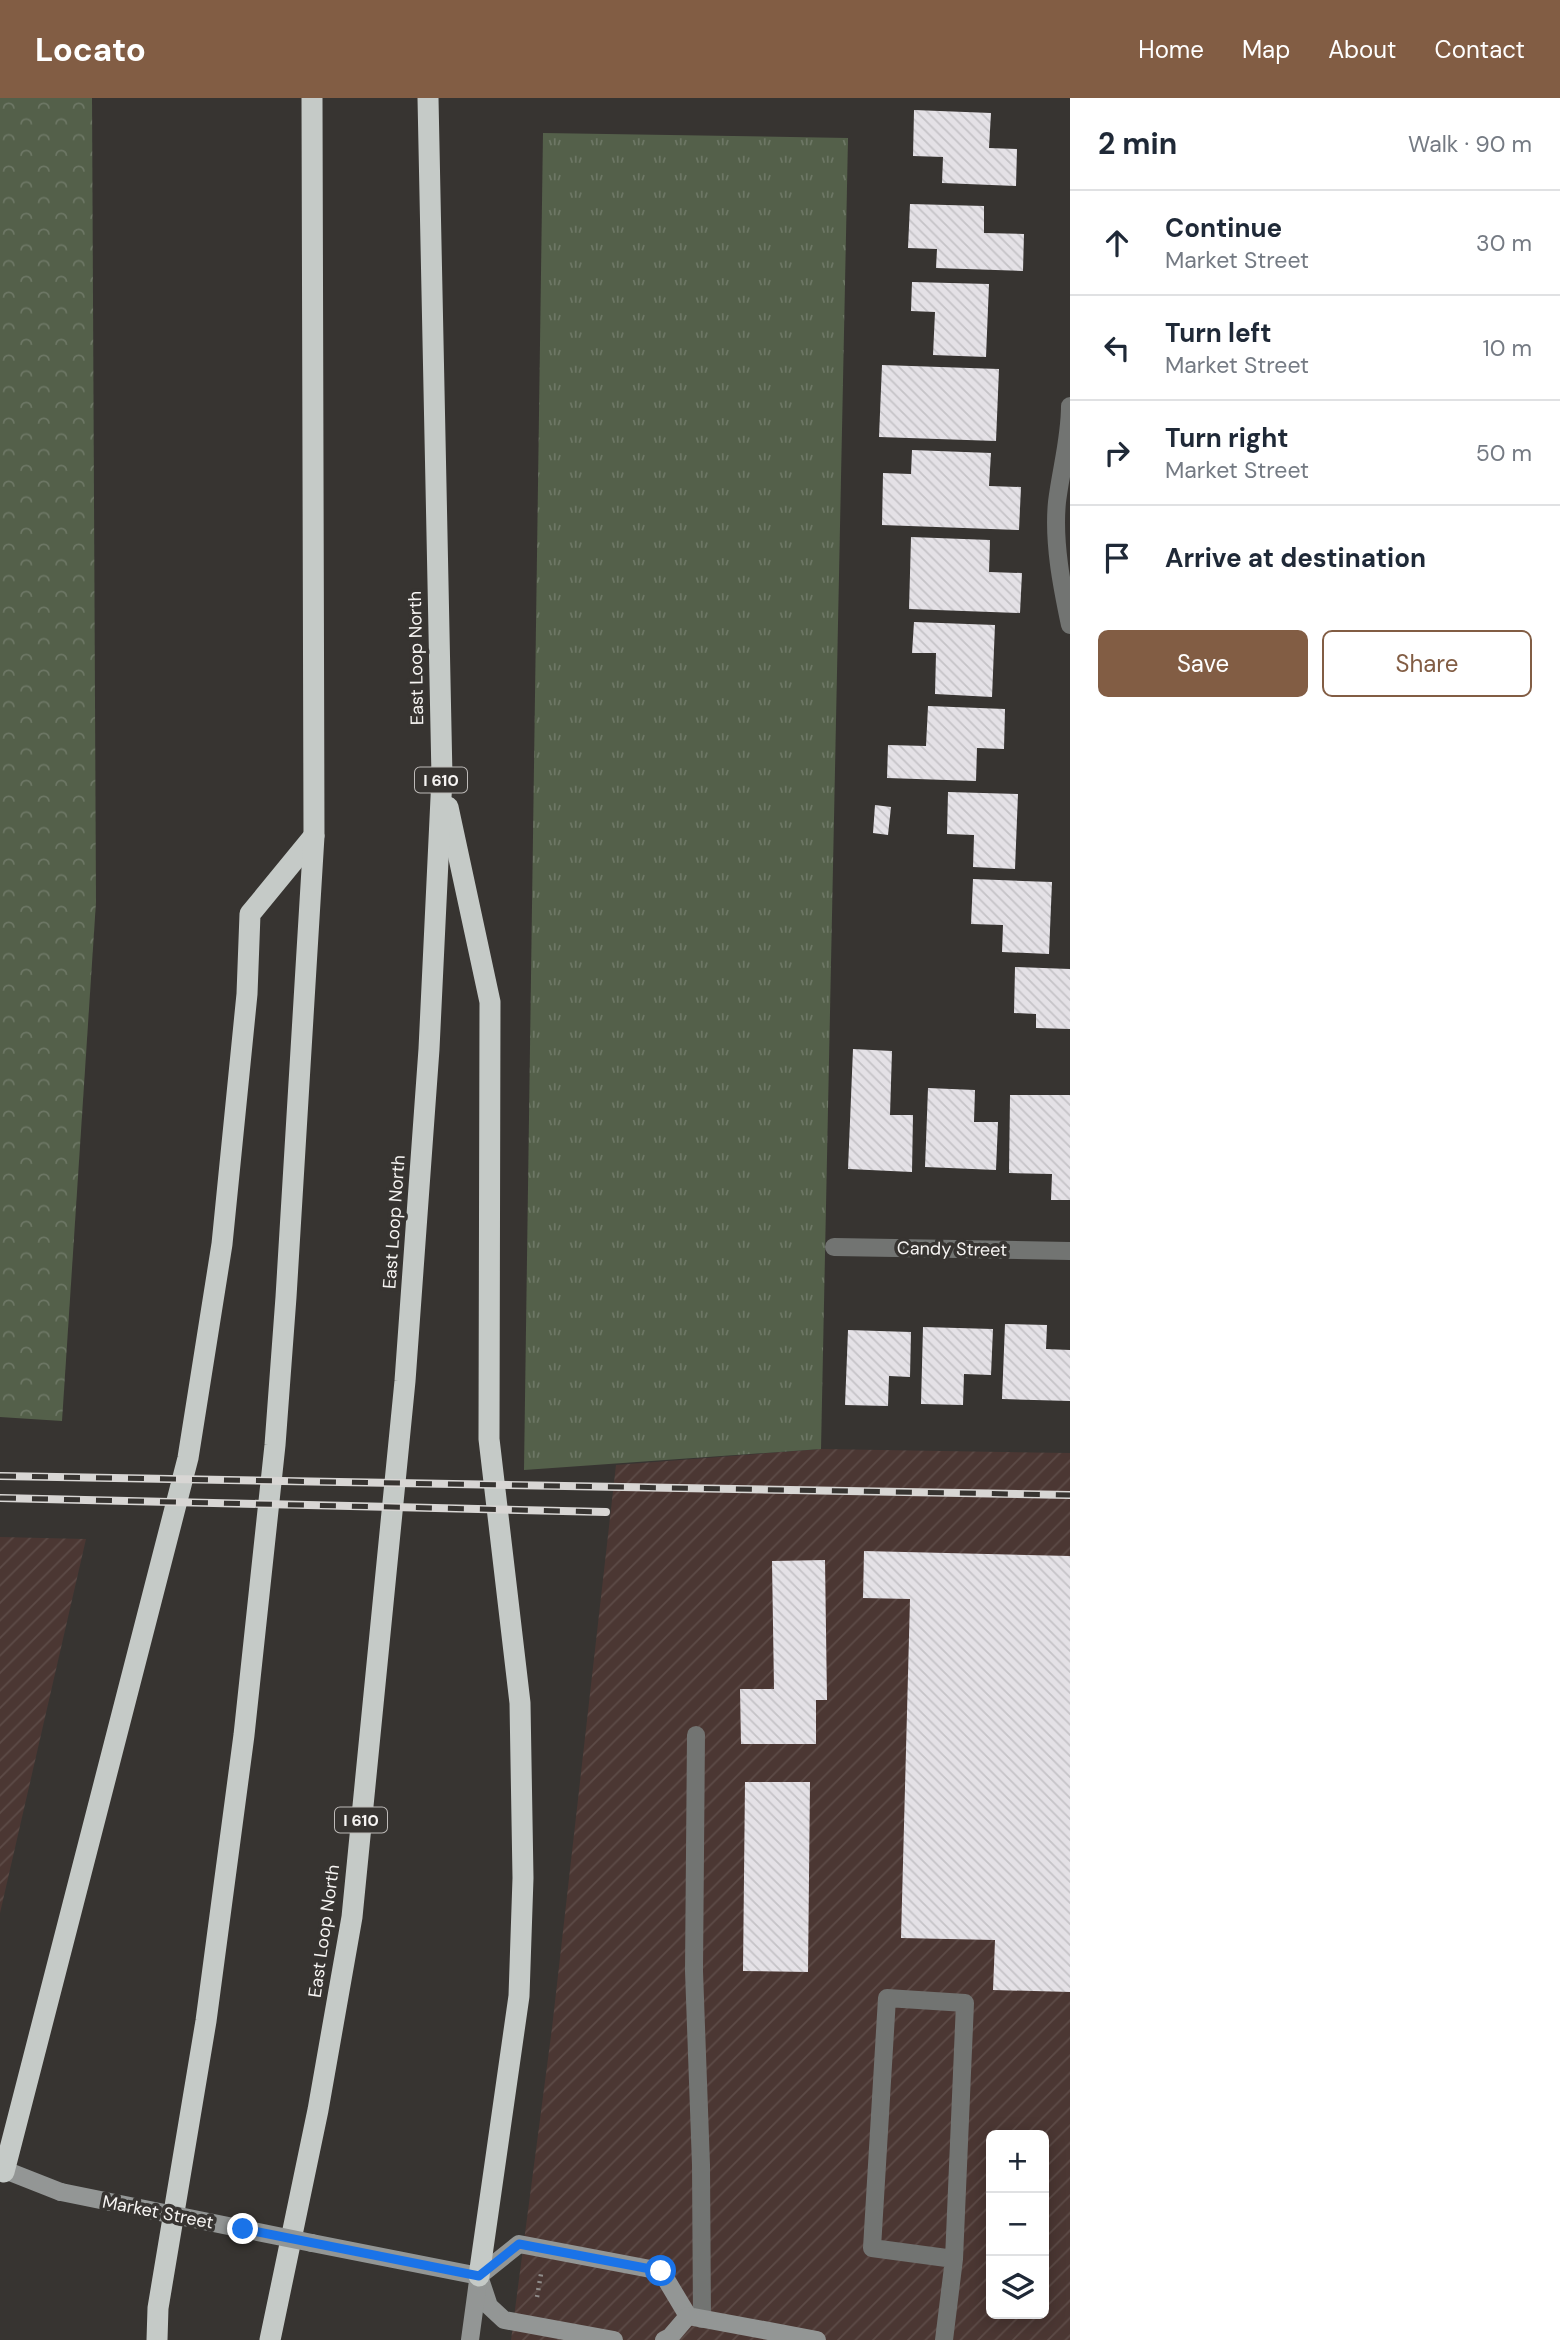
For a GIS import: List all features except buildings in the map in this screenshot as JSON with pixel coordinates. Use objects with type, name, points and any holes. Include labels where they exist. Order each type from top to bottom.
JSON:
[{"type":"highway","points":[[156,2340],[158,2308],[206,2021],[267,1532],[285,1311],[314,836],[312,98]]},
{"type":"highway","name":"East Loop North","points":[[270,2340],[318,2110],[352,1917],[405,1381],[429,1049],[442,777],[428,98]]},
{"type":"highway","points":[[442,777],[490,1002],[489,1439],[520,1716],[523,1878],[519,1996],[479,2276]]},
{"type":"highway","points":[[1,2175],[188,1458],[222,1244],[247,994],[250,914],[314,836]]},
{"type":"highway","points":[[141,2340],[158,2308]]},
{"type":"main road","name":"Market Street","points":[[1,2175],[61,2192],[479,2276]]},
{"type":"main road","points":[[470,2340],[479,2276],[519,2244],[661,2271],[695,2317],[817,2340]]},
{"type":"main road","points":[[479,2276],[489,2306],[504,2320],[614,2340]]},
{"type":"main road","points":[[664,2340],[695,2317]]},
{"type":"street","points":[[1070,406],[1070,429],[1057,504],[1062,586],[1070,625]]},
{"type":"street","name":"Candy Street","points":[[834,1247],[1070,1251]]},
{"type":"street","points":[[695,2317],[701,2165],[694,1971],[696,1735]]},
{"type":"street","points":[[944,2340],[954,2259],[965,2003],[887,1998],[873,2248],[954,2259]]},
{"type":"path","points":[[537,2297],[541,2273]]},
{"type":"shaded area","points":[[821,1449],[1070,1453],[1070,2340],[511,2340],[552,2028],[616,1465]]},
{"type":"shaded area","points":[[0,1537],[86,1539],[0,1913]]},
{"type":"green space","points":[[0,98],[92,98],[96,902],[62,1421],[0,1417]]},
{"type":"green space","points":[[543,133],[848,138],[821,1449],[524,1470]]},
{"type":"railway","points":[[0,1476],[1070,1495]]},
{"type":"railway","points":[[0,1498],[606,1512]]},
{"type":"route","points":[[243,2229],[479,2276],[519,2244],[661,2271]]}]
